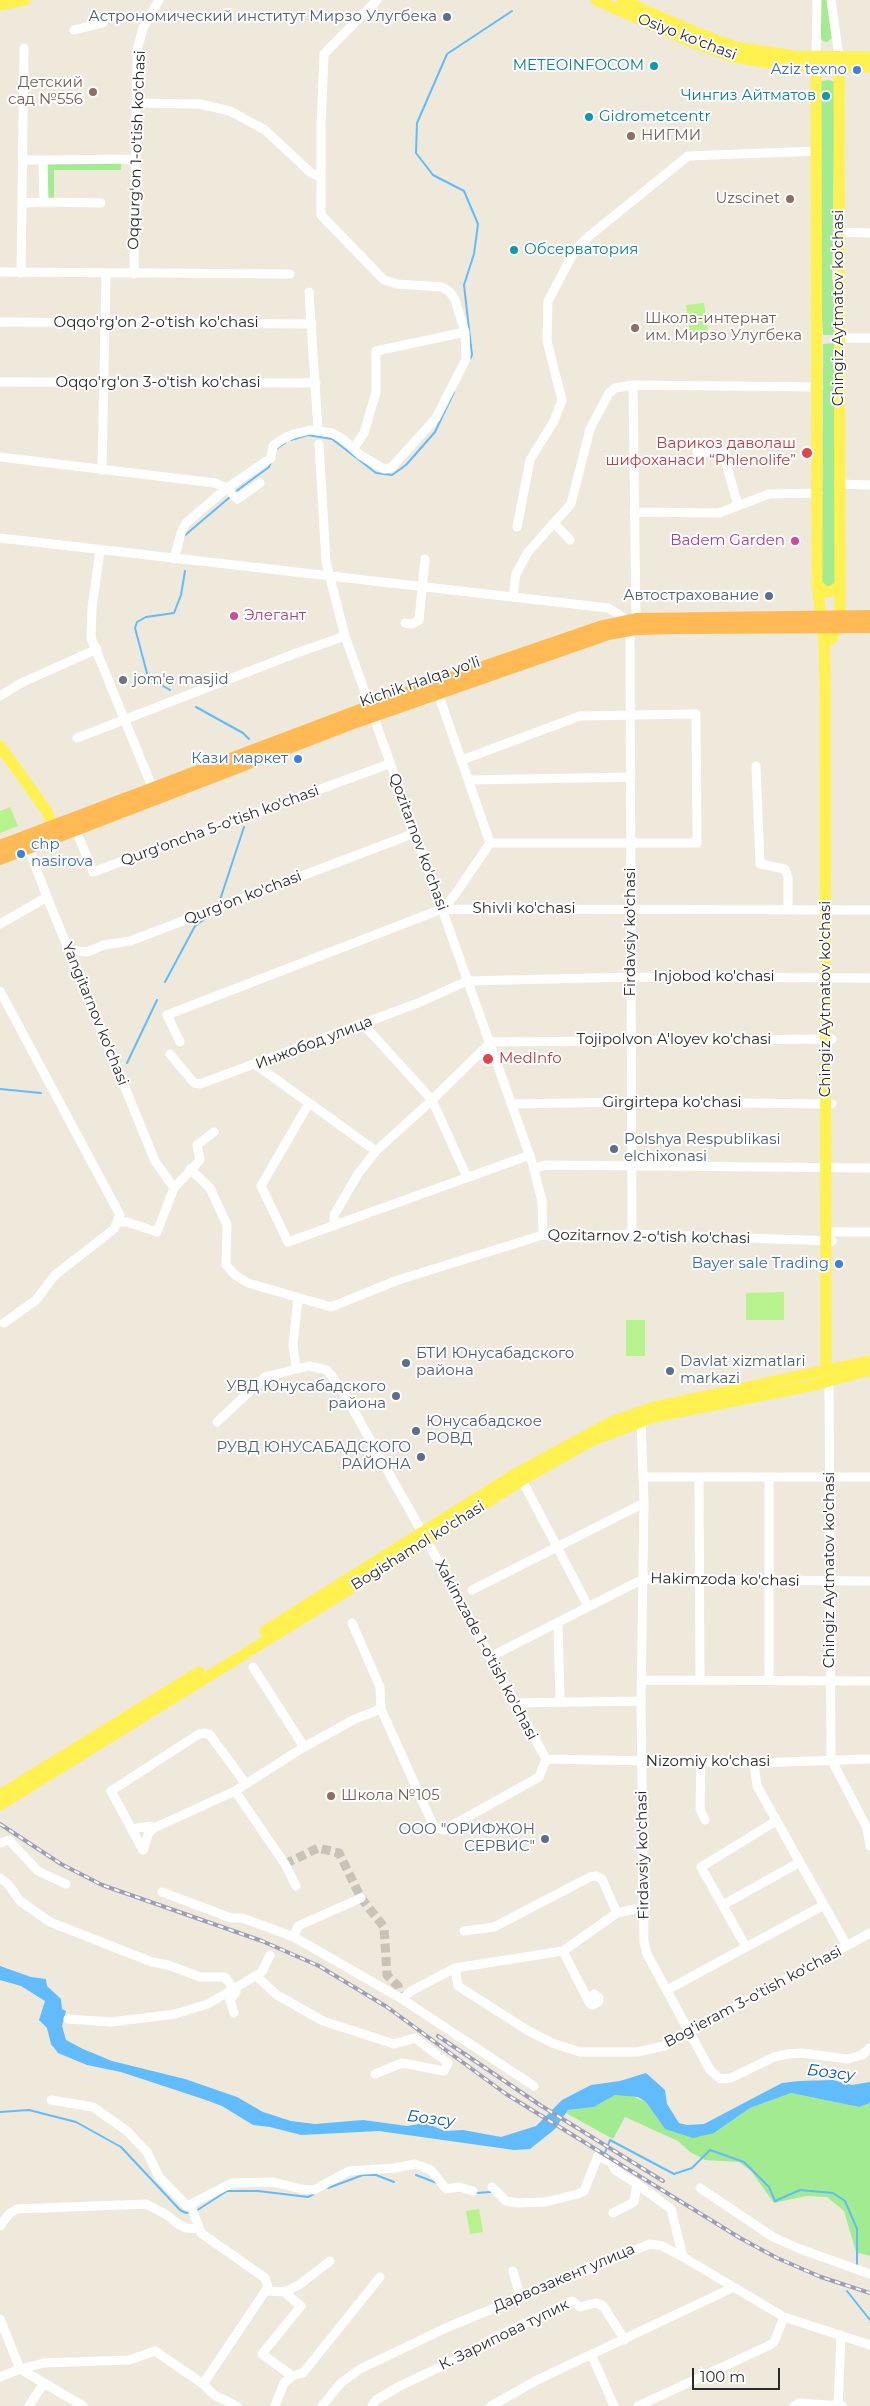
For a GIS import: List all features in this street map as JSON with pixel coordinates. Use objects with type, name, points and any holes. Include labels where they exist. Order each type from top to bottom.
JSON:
[{"type":"highway","name":"Kichik Halqa yo'li","points":[[829,623],[870,616]]},
{"type":"highway","name":"Kichik Halqa yo'li","points":[[56,832],[76,830],[371,711],[438,693],[608,634],[631,623]]},
{"type":"highway","name":"Kichik Halqa yo'li","points":[[0,859],[32,841],[153,788],[603,626],[631,623],[829,623],[870,627]]},
{"type":"highway","name":"Kichik Halqa yo'li","points":[[0,846],[32,841]]},
{"type":"main road","points":[[0,5],[25,0]]},
{"type":"main road","name":"Osiyo ko'chasi","points":[[596,0],[686,40],[726,55],[761,62],[839,62],[870,57]]},
{"type":"main road","name":"Osiyo ko'chasi","points":[[622,0],[696,34],[730,45],[816,62]]},
{"type":"main road","name":"Chingiz Aytmatov ko'chasi","points":[[816,62],[817,584],[829,623],[831,640],[829,1374]]},
{"type":"main road","name":"Osiyo ko'chasi","points":[[839,62],[870,67]]},
{"type":"main road","name":"Chingiz Aytmatov ko'chasi","points":[[829,910],[824,678],[829,623],[840,586],[839,62]]},
{"type":"main road","points":[[818,338],[839,338]]},
{"type":"main road","points":[[817,584],[824,591],[829,592],[840,586]]},
{"type":"main road","points":[[0,746],[46,810],[56,832]]},
{"type":"main road","name":"Bogishamol ko'chasi","points":[[0,1805],[425,1536],[590,1441],[641,1421],[829,1374],[870,1361]]},
{"type":"main road","name":"Bogishamol ko'chasi","points":[[425,1536],[517,1473],[586,1434],[617,1419],[655,1407],[829,1374],[870,1370]]},
{"type":"main road","name":"Bogishamol ko'chasi","points":[[0,1795],[274,1631]]},
{"type":"street","name":"Oqqurg'on 1-o'tish ko'chasi","points":[[134,274],[134,159],[137,51],[144,28],[158,0]]},
{"type":"street","points":[[174,558],[180,533],[186,523],[231,492],[271,458],[273,446],[284,438],[304,430],[318,430],[338,436],[360,455],[384,469],[391,468],[436,418],[466,359],[464,332],[455,300],[446,289],[388,282],[321,215],[324,54],[377,0]]},
{"type":"street","name":"Chingiz Aytmatov ko'chasi","points":[[816,62],[817,0]]},
{"type":"street","name":"Chingiz Aytmatov ko'chasi","points":[[831,0],[839,62]]},
{"type":"street","points":[[74,30],[103,23]]},
{"type":"street","points":[[21,273],[24,48]]},
{"type":"street","points":[[136,103],[200,104],[230,111],[265,130],[311,173],[321,177]]},
{"type":"street","points":[[517,527],[530,460],[554,421],[562,400],[547,341],[548,301],[575,250],[588,237],[688,156],[817,151]]},
{"type":"street","points":[[23,160],[134,159]]},
{"type":"street","points":[[43,160],[44,202]]},
{"type":"street","points":[[22,203],[101,203]]},
{"type":"street","points":[[839,232],[870,233]]},
{"type":"street","points":[[0,272],[290,274]]},
{"type":"street","points":[[102,470],[107,323],[106,274]]},
{"type":"street","points":[[310,292],[318,430]]},
{"type":"street","name":"Oqqo'rg'on 2-o'tish ko'chasi","points":[[0,322],[312,324]]},
{"type":"street","points":[[354,448],[364,433],[376,392],[376,351],[464,332]]},
{"type":"street","points":[[839,338],[870,338]]},
{"type":"street","name":"Oqqo'rg'on 3-o'tish ko'chasi","points":[[0,382],[316,383]]},
{"type":"street","points":[[513,596],[516,574],[528,552],[573,500],[589,433],[609,393],[615,388],[633,385],[818,387]]},
{"type":"street","name":"Firdavsiy ko'chasi","points":[[632,1234],[630,715],[634,512],[633,385]]},
{"type":"street","name":"Qozitarnov ko'chasi","points":[[319,444],[328,575],[345,636],[530,1155],[542,1201],[543,1235]]},
{"type":"street","points":[[697,452],[723,452],[738,506]]},
{"type":"street","points":[[0,457],[215,483],[238,498],[260,483]]},
{"type":"street","points":[[840,484],[870,484]]},
{"type":"street","points":[[634,512],[719,513],[770,494],[818,493]]},
{"type":"street","points":[[554,523],[570,540]]},
{"type":"street","points":[[0,538],[608,608],[631,623]]},
{"type":"street","points":[[100,550],[91,618],[91,638],[153,788]]},
{"type":"street","points":[[405,623],[412,624],[419,620],[425,559]]},
{"type":"street","points":[[77,738],[285,657],[345,636]]},
{"type":"street","points":[[0,696],[21,682],[97,649]]},
{"type":"street","points":[[438,693],[470,780],[490,843]]},
{"type":"street","points":[[462,760],[575,717],[696,715],[697,842],[490,843]]},
{"type":"street","name":"Qurg'oncha 5-o'tish ko'chasi","points":[[76,830],[93,872],[390,764]]},
{"type":"street","points":[[756,766],[760,864],[785,869],[788,876],[788,910]]},
{"type":"street","points":[[470,780],[631,777]]},
{"type":"street","name":"Qurg'on ko'chasi","points":[[69,950],[87,952],[104,945],[130,941],[415,833]]},
{"type":"street","name":"Yangitarnov ko'chasi","points":[[32,841],[32,857],[47,897],[155,1161],[174,1188]]},
{"type":"street","points":[[442,910],[454,896],[490,843]]},
{"type":"street","points":[[0,924],[47,897]]},
{"type":"street","name":"Shivli ko'chasi","points":[[180,1042],[167,1015],[442,910],[870,910]]},
{"type":"street","name":"Injobod ko'chasi","points":[[467,981],[632,977],[870,978]]},
{"type":"street","name":"Инжобод улица","points":[[170,1054],[194,1083],[200,1084],[418,1004],[467,981]]},
{"type":"street","points":[[0,991],[119,1213],[114,1229],[54,1275],[36,1300],[4,1323]]},
{"type":"street","points":[[364,1024],[432,1100],[467,1177]]},
{"type":"street","name":"Tojipolvon A'loyev ko'chasi","points":[[491,1042],[829,1039]]},
{"type":"street","points":[[334,1225],[334,1215],[358,1174],[376,1152],[491,1042]]},
{"type":"street","points":[[256,1065],[376,1152]]},
{"type":"street","name":"Girgirtepa ko'chasi","points":[[512,1104],[632,1102],[829,1104]]},
{"type":"street","points":[[309,1103],[262,1186],[288,1242],[530,1155]]},
{"type":"street","points":[[117,1222],[136,1224],[155,1232],[174,1188],[200,1160],[197,1145],[214,1132]]},
{"type":"street","points":[[534,1169],[545,1165],[870,1168]]},
{"type":"street","points":[[190,1169],[212,1190],[228,1225],[226,1265],[241,1281],[298,1298],[293,1345],[296,1367]]},
{"type":"street","name":"Qozitarnov 2-o'tish ko'chasi","points":[[298,1298],[331,1307],[398,1280],[543,1235],[829,1236],[870,1232]]},
{"type":"street","points":[[217,1422],[265,1377],[296,1367],[309,1366],[327,1370],[341,1388],[425,1536]]},
{"type":"street","name":"Chingiz Aytmatov ko'chasi","points":[[829,1374],[831,1759]]},
{"type":"street","name":"Firdavsiy ko'chasi","points":[[641,1421],[644,1503],[642,1680],[644,1942],[647,1954],[710,2070],[724,2080],[774,2057],[801,2053],[848,2060],[862,2055],[870,2048]]},
{"type":"street","points":[[769,1476],[770,1680]]},
{"type":"street","points":[[643,1477],[870,1477]]},
{"type":"street","points":[[699,1477],[700,1680]]},
{"type":"street","points":[[522,1480],[588,1606]]},
{"type":"street","points":[[472,1590],[644,1503]]},
{"type":"street","name":"Xakimzade 1-o'tish ko'chasi","points":[[425,1536],[546,1759]]},
{"type":"street","name":"Hakimzoda ko'chasi","points":[[490,1658],[643,1579],[870,1581]]},
{"type":"street","points":[[558,1622],[560,1701]]},
{"type":"street","points":[[352,1623],[380,1687],[381,1709],[434,1828],[444,1830],[539,1778],[546,1759]]},
{"type":"street","points":[[253,1667],[304,1747]]},
{"type":"street","points":[[642,1680],[870,1680]]},
{"type":"street","points":[[514,1703],[560,1701],[642,1702]]},
{"type":"street","points":[[246,1784],[210,1735],[205,1733],[199,1734],[111,1792],[143,1850],[149,1832],[154,1828],[235,1791],[246,1784],[304,1747],[355,1719],[381,1709]]},
{"type":"street","name":"Nizomiy ko'chasi","points":[[546,1759],[754,1763],[870,1758]]},
{"type":"street","points":[[831,1759],[869,1828],[870,1846]]},
{"type":"street","points":[[700,1762],[700,1809],[705,1820]]},
{"type":"street","points":[[754,1763],[757,1786],[847,1946]]},
{"type":"street","points":[[235,1791],[285,1864],[296,1886]]},
{"type":"street","points":[[746,1947],[703,1872],[702,1864],[776,1821]]},
{"type":"street","points":[[132,1829],[150,1826],[154,1828]]},
{"type":"street","points":[[0,1843],[9,1840],[41,1873],[66,1884]]},
{"type":"street","points":[[723,1905],[800,1862]]},
{"type":"street","points":[[464,1930],[494,1927],[590,1876],[602,1879],[618,1913]]},
{"type":"street","points":[[0,1878],[8,1884],[20,1902],[50,1922],[152,1962],[168,1965],[200,1977],[225,1977],[236,1992],[230,2000],[234,2013]]},
{"type":"street","points":[[162,1892],[231,1918],[242,1918],[294,1937],[402,1999],[534,2086]]},
{"type":"street","points":[[294,1937],[300,1925],[361,1898]]},
{"type":"street","points":[[667,1990],[824,1905]]},
{"type":"street","points":[[402,1999],[411,1991],[455,1968],[563,1951],[618,1913],[644,1907]]},
{"type":"street","name":"Bog'ieram 3-o'tish ko'chasi","points":[[455,1968],[458,1986],[527,2030],[566,2048],[580,2052],[636,2052],[664,2046],[870,1933]]},
{"type":"street","points":[[563,1951],[588,1998]]},
{"type":"street","points":[[68,2019],[111,2022],[175,2014],[208,2004],[262,1972],[270,1955]]},
{"type":"street","points":[[256,1976],[277,1995],[323,2021],[394,2044],[415,2038],[448,2063],[444,2071],[402,2063],[375,2074]]},
{"type":"street","points":[[51,2100],[93,2108],[127,2131],[148,2152],[159,2177],[184,2204],[191,2206],[232,2183],[272,2182],[314,2190],[349,2172],[420,2165],[436,2175],[442,2186],[446,2189],[460,2187],[473,2191]]},
{"type":"street","points":[[492,2187],[506,2201],[518,2202],[545,2202],[578,2194],[584,2191],[602,2157],[611,2162],[615,2170],[670,2209],[683,2257]]},
{"type":"street","points":[[613,2213],[634,2202],[637,2184]]},
{"type":"street","points":[[700,2188],[773,2237],[800,2249],[870,2274]]},
{"type":"street","points":[[0,2226],[8,2214],[17,2209],[146,2204],[186,2228],[199,2229]]},
{"type":"street","points":[[191,2206],[201,2233],[265,2278],[268,2291]]},
{"type":"street","name":"Дарвозакент улица","points":[[322,2406],[341,2383],[360,2369],[520,2297],[647,2244],[660,2245],[683,2257],[732,2288],[784,2317],[870,2345]]},
{"type":"street","points":[[268,2291],[284,2292],[299,2285],[330,2261]]},
{"type":"street","points":[[512,2271],[520,2297]]},
{"type":"street","points":[[275,2406],[284,2383],[292,2376],[303,2373],[380,2277]]},
{"type":"street","points":[[491,2406],[537,2380],[592,2356],[732,2288]]},
{"type":"street","points":[[203,2384],[235,2334],[268,2291]]},
{"type":"street","points":[[284,2292],[301,2306],[262,2356],[292,2376]]},
{"type":"street","name":"К. Зарипова тупик","points":[[372,2406],[376,2400],[400,2386],[480,2348],[485,2342],[572,2301],[580,2307],[596,2303],[603,2306],[625,2340]]},
{"type":"street","points":[[638,2406],[770,2345],[774,2342],[784,2317]]},
{"type":"street","points":[[0,2319],[20,2369],[83,2406]]},
{"type":"street","points":[[838,2406],[841,2335]]},
{"type":"street","points":[[0,2377],[20,2369],[64,2361],[130,2360],[155,2351],[203,2384],[214,2395],[237,2406]]},
{"type":"street","points":[[592,2356],[614,2406]]},
{"type":"street","points":[[29,2406],[44,2382]]},
{"type":"street","points":[[794,2406],[799,2403],[842,2406]]},
{"type":"green space","points":[[821,0],[827,0],[832,38],[827,42],[823,41],[820,37]]},
{"type":"green space","points":[[829,80],[835,82],[832,280],[835,290],[835,335],[823,335],[820,284],[820,86],[822,81]]},
{"type":"green space","points":[[121,156],[121,170],[54,170],[54,201],[45,201],[45,157]]},
{"type":"green space","points":[[704,303],[709,338],[691,341],[686,305]]},
{"type":"green space","points":[[835,343],[836,583],[829,589],[822,583],[823,344]]},
{"type":"green space","points":[[10,807],[18,826],[0,833],[0,811]]},
{"type":"green space","points":[[784,1292],[784,1320],[746,1320],[746,1293]]},
{"type":"green space","points":[[626,1320],[645,1320],[645,1356],[626,1356]]},
{"type":"green space","points":[[791,2093],[859,2107],[870,2103],[870,2256],[856,2252],[844,2211],[827,2197],[806,2196],[774,2203],[751,2171],[739,2162],[705,2160],[690,2152],[678,2141],[625,2117],[613,2139],[566,2113],[568,2110],[594,2107],[615,2095],[629,2095],[646,2102],[665,2129],[714,2133],[750,2108]]},
{"type":"green space","points":[[479,2209],[483,2232],[470,2234],[466,2211]]},
{"type":"water","name":"Бозсу","points":[[0,1966],[31,1977],[46,1979],[47,1986],[61,1999],[62,2009],[66,2011],[62,2026],[66,2040],[112,2061],[185,2079],[237,2097],[263,2112],[291,2121],[315,2124],[363,2120],[407,2126],[426,2123],[445,2131],[463,2130],[501,2137],[536,2126],[562,2100],[591,2085],[620,2081],[646,2073],[665,2090],[667,2104],[679,2123],[687,2125],[704,2124],[782,2083],[833,2080],[852,2085],[870,2082],[870,2103],[859,2107],[791,2093],[750,2108],[714,2133],[693,2138],[665,2129],[646,2102],[638,2097],[615,2095],[594,2107],[568,2110],[555,2129],[530,2149],[514,2150],[379,2131],[301,2135],[270,2127],[253,2125],[222,2106],[121,2072],[87,2065],[58,2053],[51,2044],[47,2028],[39,2020],[45,2001],[21,1986],[0,1980]]},
{"type":"waterway","points":[[470,359],[472,355],[464,285],[474,254],[478,224],[464,191],[433,175],[416,153],[417,123],[447,54],[512,11]]},
{"type":"waterway","points":[[291,440],[308,435],[332,439],[376,473],[392,475],[406,465],[435,432],[454,392]]},
{"type":"waterway","points":[[275,450],[285,443]]},
{"type":"waterway","points":[[235,492],[269,467],[271,462]]},
{"type":"waterway","points":[[184,536],[230,497]]},
{"type":"waterway","points":[[170,690],[148,677],[135,628],[137,622],[146,617],[174,613],[181,595],[185,571]]},
{"type":"waterway","points":[[196,707],[243,733],[249,739]]},
{"type":"waterway","points":[[219,903],[244,827]]},
{"type":"waterway","points":[[165,982],[195,926],[210,915]]},
{"type":"waterway","points":[[127,1063],[157,1000]]},
{"type":"waterway","points":[[0,1089],[41,1093]]},
{"type":"waterway","points":[[0,2112],[29,2110],[76,2122],[121,2147],[180,2210],[186,2213],[191,2212]]},
{"type":"waterway","points":[[604,2155],[610,2140],[674,2174],[692,2168],[710,2150],[744,2162],[769,2187],[775,2201],[800,2190],[833,2193],[845,2201],[857,2229],[857,2266]]},
{"type":"waterway","points":[[328,2188],[363,2175],[376,2175],[394,2182]]},
{"type":"waterway","points":[[416,2175],[437,2183]]},
{"type":"waterway","points":[[196,2211],[227,2191],[258,2191],[308,2197],[314,2194]]},
{"type":"waterway","points":[[476,2193],[491,2192]]},
{"type":"waterway","points":[[847,2291],[870,2320]]},
{"type":"tunnel","points":[[285,1864],[318,1848],[339,1853],[361,1898],[384,1927],[387,1975],[398,1986],[402,1999]]},
{"type":"railway","points":[[0,1824],[61,1864],[102,1885],[262,1941],[319,1966],[387,2007],[506,2094],[740,2238],[777,2258],[821,2277],[870,2293]]},
{"type":"railway","points":[[438,2036],[540,2105],[663,2181]]},
{"type":"place","name":"Астрономический институт Мирзо Улугбека","points":[[447,17]]},
{"type":"place","name":"METEOINFOCOM","points":[[654,66]]},
{"type":"place","name":"Aziz texno","points":[[857,70]]},
{"type":"place","name":"Детский сад №556","points":[[93,92]]},
{"type":"place","name":"Чингиз Айтматов","points":[[826,96]]},
{"type":"place","name":"Gidrometcentr","points":[[589,117]]},
{"type":"place","name":"НИГМИ","points":[[631,136]]},
{"type":"place","name":"Uzscinet","points":[[790,199]]},
{"type":"place","name":"Обсерватория","points":[[514,250]]},
{"type":"place","name":"Школа-интернат им. Мирзо Улугбека","points":[[635,328]]},
{"type":"place","name":"Варикоз даволаш шифоханаси “Phlenolife”","points":[[807,453]]},
{"type":"place","name":"Badem Garden","points":[[795,541]]},
{"type":"place","name":"Автострахование","points":[[769,596]]},
{"type":"place","name":"Элегант","points":[[234,616]]},
{"type":"place","name":"jom'e masjid","points":[[123,680]]},
{"type":"place","name":"Кази маркет","points":[[298,759]]},
{"type":"place","name":"chp nasirova","points":[[21,854]]},
{"type":"place","name":"MedInfo","points":[[488,1059]]},
{"type":"place","name":"Polshya Respublikasi elchixonasi","points":[[614,1149]]},
{"type":"place","name":"Bayer sale Trading","points":[[839,1264]]},
{"type":"place","name":"БТИ Юнусабадского района","points":[[406,1363]]},
{"type":"place","name":"Davlat xizmatlari markazi","points":[[670,1371]]},
{"type":"place","name":"УВД Юнусабадского района","points":[[396,1396]]},
{"type":"place","name":"Юнусабадское РОВД","points":[[416,1431]]},
{"type":"place","name":"РУВД ЮНУСАБАДСКОГО РАЙОНА","points":[[421,1457]]},
{"type":"place","name":"Школа №105","points":[[331,1796]]},
{"type":"place","name":"ООО \"ОРИФЖОН СЕРВИС\"","points":[[545,1839]]}]
